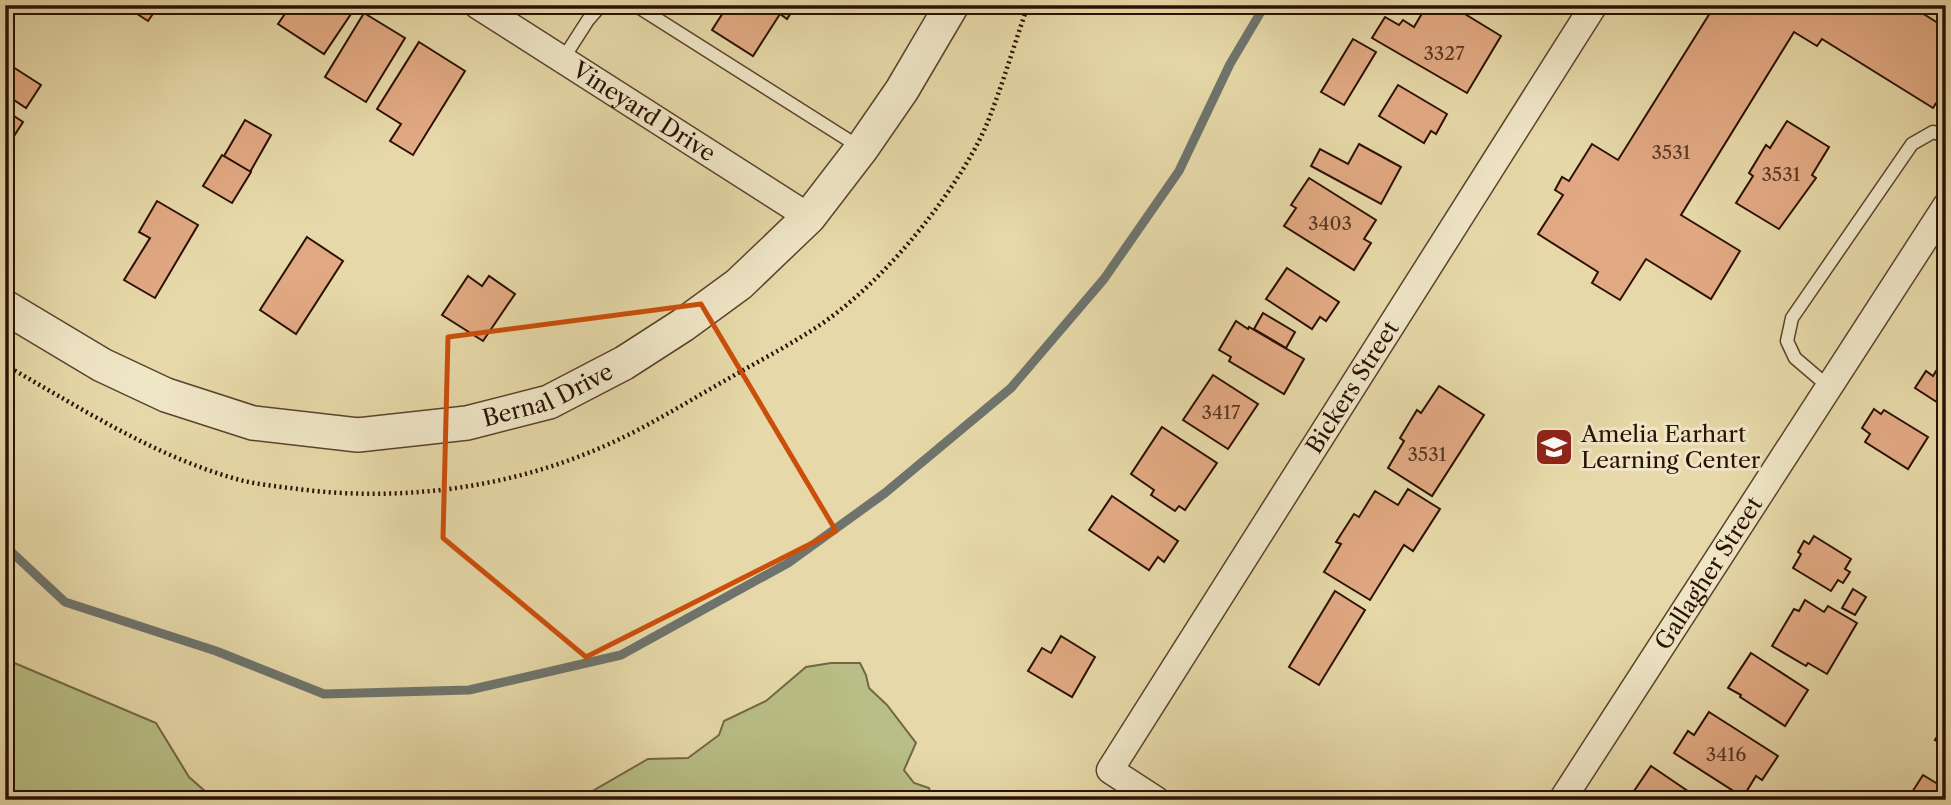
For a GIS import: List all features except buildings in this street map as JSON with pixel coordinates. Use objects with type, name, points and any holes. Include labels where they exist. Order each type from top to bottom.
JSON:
[{"type":"street","name":"Vineyard Drive","points":[[477,5],[809,217]]},
{"type":"street","name":"Bernal Drive","points":[[5,307],[102,365],[166,395],[253,423],[358,435],[467,423],[549,402],[624,363],[683,325],[738,284],[809,217],[902,90],[952,5]]},
{"type":"street","name":"Bickers Street","points":[[1156,800],[1110,770],[1594,5]]},
{"type":"street","name":"Gallagher Street","points":[[1562,800],[1946,206]]},
{"type":"lane","points":[[563,59],[601,5]]},
{"type":"lane","points":[[635,5],[862,148]]},
{"type":"lane","points":[[1829,387],[1795,358],[1787,341],[1793,317],[1912,144],[1933,132],[1946,136]]},
{"type":"highlighted area","points":[[701,304],[836,531],[586,657],[443,538],[448,337]]},
{"type":"green space","points":[[5,659],[156,723],[189,777],[215,800],[5,800]]},
{"type":"green space","points":[[831,663],[860,663],[869,688],[887,705],[916,743],[904,770],[914,783],[929,788],[933,800],[577,800],[648,759],[688,758],[719,735],[724,721],[766,701],[806,667]]},
{"type":"waterway","points":[[5,546],[65,602],[216,651],[324,694],[469,690],[621,655],[788,563],[885,493],[1011,388],[1104,279],[1179,171],[1230,64],[1265,5]]},
{"type":"place","name":"Amelia Earhart Learning Center","points":[[1554,447]]}]
